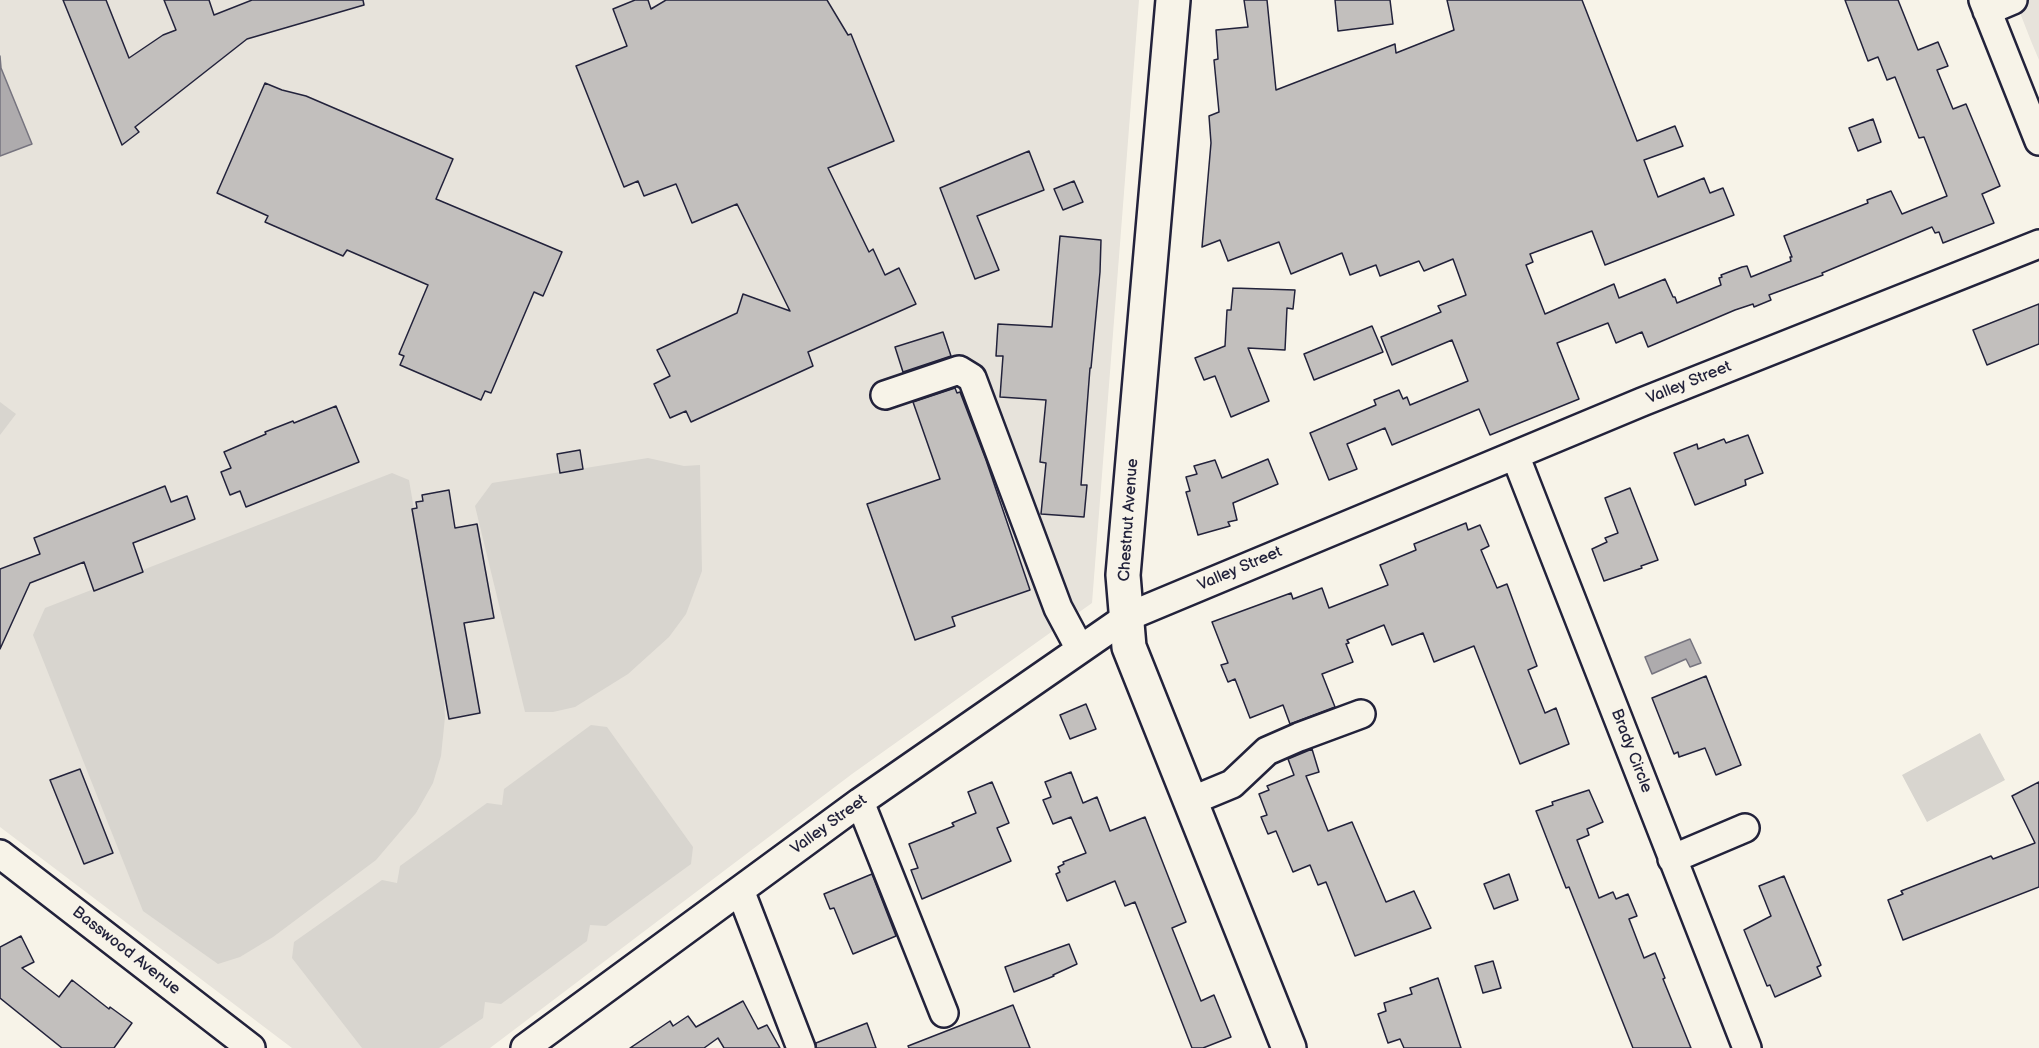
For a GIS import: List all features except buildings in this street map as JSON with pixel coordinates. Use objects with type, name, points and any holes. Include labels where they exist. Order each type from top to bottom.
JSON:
[{"type":"main road","name":"Chestnut Avenue","points":[[1173,0],[1123,575],[1129,646],[1288,1048]]},
{"type":"street","points":[[2013,0],[1985,5],[2039,141]]},
{"type":"street","name":"Valley Street","points":[[525,1048],[860,802],[1126,617],[1515,454],[2039,244]]},
{"type":"street","points":[[885,395],[959,370],[972,378],[1058,608],[1080,649]]},
{"type":"street","name":"Brady Circle","points":[[1515,454],[1747,1048]]},
{"type":"street","points":[[1191,801],[1232,784],[1267,751],[1361,714]]},
{"type":"street","points":[[860,802],[944,1013]]},
{"type":"street","points":[[1672,859],[1745,828]]},
{"type":"street","name":"Basswood Avenue","points":[[0,854],[251,1048]]},
{"type":"street","points":[[740,890],[801,1048]]},
{"type":"shaded area","points":[[0,0],[1139,0],[1092,603],[852,774],[490,1048],[292,1048],[0,827]]},
{"type":"shaded area","points":[[2015,0],[2039,0],[2039,60],[2031,41]]},
{"type":"shaded area","points":[[0,56],[1,68],[32,144],[0,156]]},
{"type":"shaded area","points":[[0,402],[16,414],[0,435]]},
{"type":"shaded area","points":[[648,458],[684,466],[700,465],[702,571],[686,614],[669,637],[628,674],[575,707],[553,712],[525,712],[475,506],[492,483]]},
{"type":"shaded area","points":[[392,473],[409,480],[443,679],[445,717],[441,756],[433,783],[416,813],[376,860],[273,937],[240,957],[218,964],[143,911],[33,635],[45,608]]},
{"type":"shaded area","points":[[1690,639],[1701,663],[1690,667],[1686,659],[1652,674],[1645,657]]},
{"type":"shaded area","points":[[591,725],[607,727],[693,847],[691,864],[606,926],[590,925],[587,941],[501,1004],[485,1002],[483,1018],[439,1048],[362,1048],[292,958],[294,942],[382,880],[397,883],[400,866],[487,803],[502,805],[504,789]]},
{"type":"shaded area","points":[[1980,733],[2005,780],[1927,822],[1902,775]]}]
